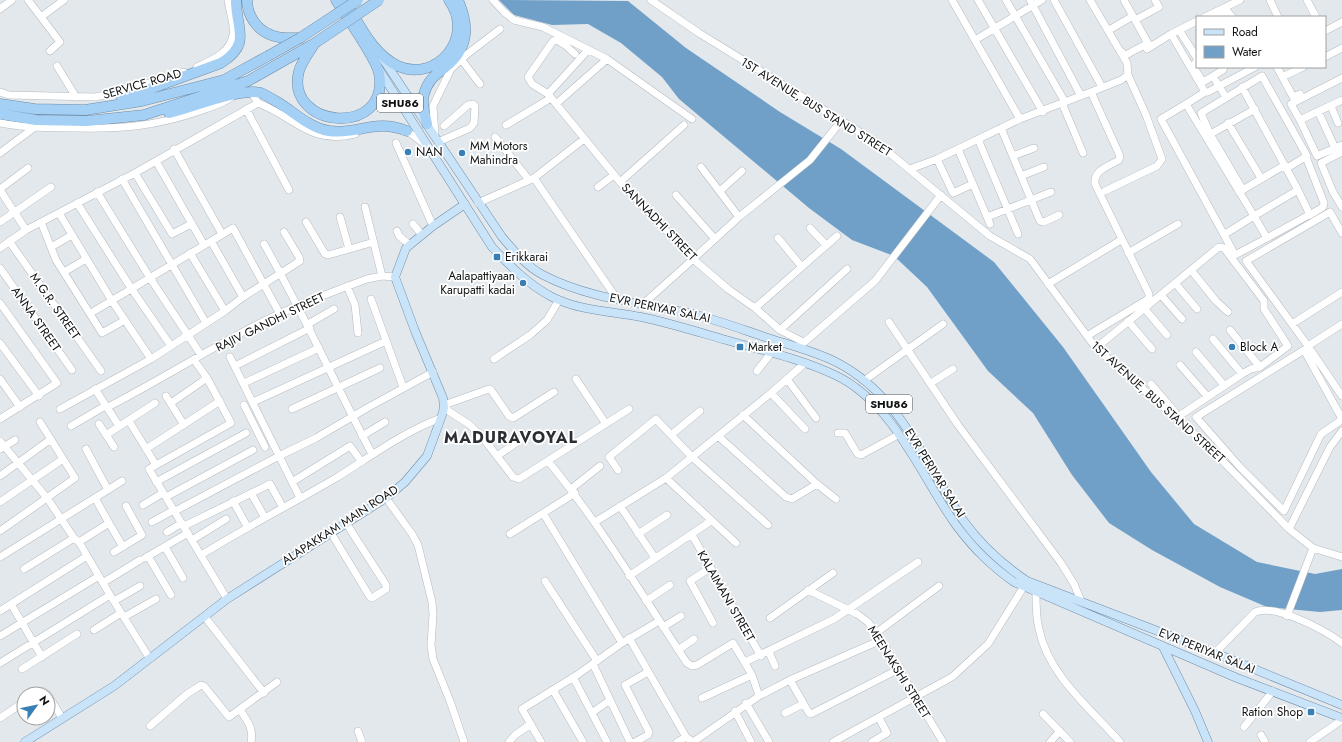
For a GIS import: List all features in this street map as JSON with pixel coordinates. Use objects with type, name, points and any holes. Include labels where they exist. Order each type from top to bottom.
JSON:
[{"type":"highway","points":[[85,110],[130,97],[221,63],[231,57],[236,51],[241,40],[236,0]]},
{"type":"highway","points":[[247,0],[251,16],[260,29],[271,35],[300,38]]},
{"type":"highway","name":"SHU86","points":[[336,0],[373,61]]},
{"type":"highway","name":"SHU86","points":[[344,0],[376,50]]},
{"type":"highway","points":[[0,104],[35,110],[85,110],[142,102],[217,82],[300,38],[358,0]]},
{"type":"highway","points":[[144,115],[248,81],[315,43],[379,0]]},
{"type":"highway","points":[[427,124],[423,106],[423,95],[433,70],[451,51],[458,36],[457,18],[449,0]]},
{"type":"highway","points":[[376,50],[397,65],[406,69],[433,70],[449,64],[464,42],[466,20],[458,0]]},
{"type":"highway","points":[[315,43],[300,70],[298,77],[305,102],[323,116],[331,119],[352,118],[365,111],[375,101],[380,84],[378,72],[373,61]]},
{"type":"highway","points":[[1,122],[36,120],[87,121],[144,115],[162,115],[242,92],[260,93],[306,122],[329,131],[349,131],[376,126],[394,127],[407,131]]},
{"type":"main road","name":"SHU86","points":[[376,50],[396,76],[427,124]]},
{"type":"main road","name":"SHU86","points":[[373,61],[426,145]]},
{"type":"main road","name":"EVR PERIYAR SALAI","points":[[427,124],[502,237],[520,258],[542,274],[582,292],[713,319],[801,345],[837,363],[865,380],[900,416],[951,499],[976,536],[1003,564],[1036,593],[1237,678],[1342,719]]},
{"type":"main road","name":"EVR PERIYAR SALAI","points":[[426,145],[492,247],[511,267],[533,284],[559,300],[574,305],[652,320],[771,353],[835,375],[859,389],[880,409],[956,524],[990,565],[1026,585],[1081,601],[1215,653],[1342,705]]},
{"type":"main road","points":[[444,406],[444,398],[395,277],[406,248],[433,226],[465,204]]},
{"type":"main road","points":[[652,320],[656,307]]},
{"type":"main road","name":"ALAPAKKAM MAIN ROAD","points":[[25,742],[114,686],[227,599],[386,498],[405,482],[427,456],[444,406]]},
{"type":"main road","points":[[943,504],[951,499]]},
{"type":"main road","points":[[1163,647],[1195,711],[1208,742]]},
{"type":"main road","points":[[1237,678],[1241,664]]},
{"type":"street","points":[[0,9],[10,0]]},
{"type":"street","points":[[28,0],[60,43],[50,50]]},
{"type":"street","points":[[41,17],[64,0]]},
{"type":"street","name":"SERVICE ROAD","points":[[0,92],[9,95],[95,97],[117,93],[193,69],[218,57],[228,48],[233,34],[228,0]]},
{"type":"street","points":[[493,0],[514,20],[543,27],[607,59],[692,119]]},
{"type":"street","name":"1ST AVENUE, BUS STAND STREET","points":[[651,0],[699,33],[876,142],[990,236],[1030,260],[1087,336],[1208,446],[1289,529],[1312,548],[1342,557]]},
{"type":"street","points":[[952,0],[1020,119]]},
{"type":"street","points":[[978,0],[1043,112]]},
{"type":"street","points":[[1006,0],[1063,103],[1083,153]]},
{"type":"street","points":[[974,40],[1015,15],[1031,2],[1042,0]]},
{"type":"street","points":[[1054,0],[1102,87]]},
{"type":"street","points":[[1091,0],[1124,56],[1132,56],[1149,45],[1196,22]]},
{"type":"street","points":[[1091,0],[1127,63],[1128,75],[1146,115],[1162,159],[1157,166],[1105,190]]},
{"type":"street","points":[[1124,0],[1149,45]]},
{"type":"street","points":[[1109,30],[1159,7],[1155,0]]},
{"type":"street","points":[[1207,16],[1240,0]]},
{"type":"street","points":[[1270,0],[1278,16]]},
{"type":"street","points":[[1307,0],[1315,16]]},
{"type":"street","points":[[1031,2],[1081,96]]},
{"type":"street","points":[[1228,6],[1233,16]]},
{"type":"street","points":[[1220,16],[1228,12],[1232,16]]},
{"type":"street","points":[[1326,30],[1342,22]]},
{"type":"street","points":[[444,126],[468,105],[473,104],[475,106],[474,123],[470,128],[437,139],[434,106],[451,69],[461,59],[500,29]]},
{"type":"street","points":[[1179,30],[1196,56]]},
{"type":"street","points":[[1171,34],[1205,92],[1161,119],[1225,234],[1235,255],[1323,207],[1324,203],[1306,157],[1307,156],[1262,76],[1201,113],[1208,135]]},
{"type":"street","name":"SANNADHI STREET","points":[[575,54],[557,40],[553,41],[528,77],[532,84],[552,98],[620,182],[692,260],[801,345]]},
{"type":"street","points":[[1326,56],[1342,48]]},
{"type":"street","points":[[552,98],[588,50]]},
{"type":"street","points":[[461,59],[480,84]]},
{"type":"street","points":[[506,125],[552,98],[607,59]]},
{"type":"street","points":[[1196,63],[1193,66],[1202,82],[1223,70],[1224,68]]},
{"type":"street","points":[[57,66],[76,97]]},
{"type":"street","points":[[1208,92],[1253,68]]},
{"type":"street","points":[[1278,68],[1293,97],[1342,74]]},
{"type":"street","points":[[1282,77],[1301,68]]},
{"type":"street","points":[[910,169],[937,159],[1020,119],[1043,112],[1121,80],[1128,75]]},
{"type":"street","points":[[1214,78],[1224,94]]},
{"type":"street","points":[[1342,78],[1291,102],[1316,156],[1342,145]]},
{"type":"street","points":[[1242,87],[1286,166],[1310,215]]},
{"type":"street","points":[[1087,336],[1149,298],[1149,294],[1098,193],[1094,179],[1100,171],[1119,160],[1120,156],[1091,92]]},
{"type":"street","points":[[252,93],[258,103],[270,108],[313,134],[342,137],[371,131],[407,131],[426,145]]},
{"type":"street","points":[[1,122],[35,127],[113,129],[151,125],[225,102],[236,94]]},
{"type":"street","points":[[1300,120],[1342,100]]},
{"type":"street","points":[[0,248],[26,230],[135,173],[174,149],[258,103]]},
{"type":"street","points":[[1186,104],[1208,135],[1267,238]]},
{"type":"street","points":[[1326,129],[1340,122],[1331,106]]},
{"type":"street","points":[[246,109],[289,190]]},
{"type":"street","points":[[1208,135],[1255,109]]},
{"type":"street","points":[[1318,111],[1335,148]]},
{"type":"street","points":[[643,304],[740,216],[810,160],[841,121]]},
{"type":"street","points":[[1228,123],[1261,178]]},
{"type":"street","points":[[620,182],[684,125]]},
{"type":"street","points":[[0,153],[35,127]]},
{"type":"street","points":[[1001,128],[1040,221],[1044,222],[1059,215]]},
{"type":"street","points":[[495,137],[531,179],[617,299]]},
{"type":"street","points":[[478,203],[531,179],[584,139]]},
{"type":"street","points":[[978,139],[1018,234]]},
{"type":"street","points":[[396,143],[433,226]]},
{"type":"street","points":[[1013,156],[1034,148]]},
{"type":"street","points":[[174,149],[222,234]]},
{"type":"street","points":[[958,149],[988,220],[1008,209],[1051,192]]},
{"type":"street","points":[[1342,152],[1321,163],[1333,192],[1342,207]]},
{"type":"street","points":[[1241,191],[1261,178],[1306,157]]},
{"type":"street","points":[[937,159],[953,193],[973,184]]},
{"type":"street","points":[[156,161],[204,245]]},
{"type":"street","points":[[701,167],[740,216]]},
{"type":"street","points":[[1021,176],[1044,167]]},
{"type":"street","points":[[26,230],[0,189],[28,168]]},
{"type":"street","points":[[720,191],[742,171]]},
{"type":"street","points":[[135,173],[172,234],[191,224]]},
{"type":"street","points":[[598,187],[614,175]]},
{"type":"street","points":[[122,179],[206,323]]},
{"type":"street","points":[[0,222],[51,187]]},
{"type":"street","points":[[1225,234],[1298,190]]},
{"type":"street","points":[[97,192],[150,278],[201,355]]},
{"type":"street","points":[[676,195],[715,239]]},
{"type":"street","points":[[801,345],[875,281],[941,195]]},
{"type":"street","points":[[77,203],[131,288],[171,346]]},
{"type":"street","points":[[365,207],[382,276]]},
{"type":"street","points":[[1342,233],[1330,212],[1246,261],[1308,346],[1342,396]]},
{"type":"street","points":[[58,213],[112,301],[151,359]]},
{"type":"street","points":[[340,217],[349,249]]},
{"type":"street","points":[[41,222],[51,247],[64,272],[91,313],[102,333],[125,320]]},
{"type":"street","points":[[306,222],[325,254],[330,255],[374,242]]},
{"type":"street","points":[[413,224],[422,235]]},
{"type":"street","points":[[1128,253],[1178,224]]},
{"type":"street","points":[[91,313],[233,228],[280,314]]},
{"type":"street","points":[[810,228],[826,245]]},
{"type":"street","points":[[396,231],[399,236],[410,245]]},
{"type":"street","points":[[60,409],[95,389],[103,377],[151,359],[225,311],[243,296],[300,262],[299,257],[284,232]]},
{"type":"street","points":[[51,247],[72,235]]},
{"type":"street","points":[[755,308],[837,236]]},
{"type":"street","points":[[778,238],[802,267]]},
{"type":"street","points":[[1048,284],[1121,240]]},
{"type":"street","name":"M.G.R. STREET","points":[[9,241],[103,377]]},
{"type":"street","points":[[211,241],[243,296]]},
{"type":"street","points":[[264,244],[299,306],[328,369],[372,454]]},
{"type":"street","points":[[1128,372],[1098,346],[1219,247],[1224,248],[1264,301],[1264,310],[1288,346],[1260,367],[1251,369],[1242,374],[1177,417],[1151,384]]},
{"type":"street","points":[[190,253],[225,311]]},
{"type":"street","points":[[64,272],[86,259]]},
{"type":"street","name":"ANNA STREET","points":[[0,268],[72,370]]},
{"type":"street","points":[[780,330],[847,269]]},
{"type":"street","points":[[1191,270],[1216,301],[1228,312]]},
{"type":"street","name":"RAJIV GANDHI STREET","points":[[71,426],[106,406],[156,382],[241,332],[280,314],[367,279],[382,276],[395,277]]},
{"type":"street","points":[[1175,282],[1197,309]]},
{"type":"street","points":[[347,286],[355,305],[358,333]]},
{"type":"street","points":[[1292,324],[1342,292]]},
{"type":"street","points":[[1160,295],[1182,320]]},
{"type":"street","points":[[371,299],[403,388]]},
{"type":"street","points":[[494,359],[530,335],[547,320],[559,300]]},
{"type":"street","points":[[0,303],[57,383],[39,396],[1,416]]},
{"type":"street","points":[[1144,308],[1167,335]]},
{"type":"street","points":[[235,366],[309,326],[334,309]]},
{"type":"street","points":[[1128,321],[1152,349]]},
{"type":"street","points":[[889,322],[958,424],[1061,563],[1074,584],[1081,601]]},
{"type":"street","points":[[865,380],[943,324]]},
{"type":"street","points":[[1308,346],[1342,324]]},
{"type":"street","points":[[1230,330],[1260,367]]},
{"type":"street","points":[[1213,339],[1242,374]]},
{"type":"street","points":[[253,402],[328,369],[386,341]]},
{"type":"street","points":[[0,343],[39,396]]},
{"type":"street","points":[[244,383],[319,348]]},
{"type":"street","points":[[1304,350],[1342,417],[1340,421],[1321,434],[1309,459],[1284,511],[1239,466],[1196,417],[1304,350]]},
{"type":"street","points":[[1196,352],[1224,385]]},
{"type":"street","points":[[758,371],[771,353]]},
{"type":"street","points":[[230,357],[300,498]]},
{"type":"street","points":[[194,360],[207,378],[231,423],[148,469],[183,524],[227,599]]},
{"type":"street","points":[[595,522],[666,478],[787,380],[804,364]]},
{"type":"street","points":[[1180,365],[1207,396]]},
{"type":"street","points":[[292,409],[380,368]]},
{"type":"street","points":[[931,383],[953,369]]},
{"type":"street","points":[[152,522],[316,438],[433,372]]},
{"type":"street","points":[[171,403],[207,378]]},
{"type":"street","points":[[0,379],[20,407]]},
{"type":"street","points":[[576,379],[606,424]]},
{"type":"street","points":[[787,380],[816,418]]},
{"type":"street","points":[[95,389],[120,426]]},
{"type":"street","points":[[444,406],[489,389],[508,416],[513,418],[554,392]]},
{"type":"street","points":[[771,393],[805,429]]},
{"type":"street","points":[[166,396],[184,425]]},
{"type":"street","points":[[146,449],[220,401]]},
{"type":"street","points":[[106,435],[155,403]]},
{"type":"street","points":[[244,406],[265,447]]},
{"type":"street","points":[[444,406],[470,425],[484,438],[515,479],[519,479],[629,409]]},
{"type":"street","points":[[671,435],[700,411]]},
{"type":"street","points":[[743,415],[817,484],[836,499]]},
{"type":"street","points":[[201,555],[300,498],[372,454],[426,424],[441,418]]},
{"type":"street","points":[[618,470],[609,458],[656,419],[692,457],[768,525]]},
{"type":"street","points":[[129,420],[156,465]]},
{"type":"street","points":[[0,531],[75,478],[40,422]]},
{"type":"street","points":[[362,436],[385,422]]},
{"type":"street","points":[[255,427],[263,423]]},
{"type":"street","points":[[99,424],[114,447]]},
{"type":"street","points":[[1289,529],[1330,447],[1342,431]]},
{"type":"street","points":[[156,482],[246,433]]},
{"type":"street","points":[[838,433],[845,433],[857,453],[861,455],[898,435]]},
{"type":"street","points":[[497,456],[529,434]]},
{"type":"street","points":[[718,436],[786,497],[792,499],[817,484]]},
{"type":"street","points":[[15,440],[1,446],[19,463],[33,480],[77,540],[150,659]]},
{"type":"street","points":[[0,476],[51,440]]},
{"type":"street","points":[[292,482],[350,446],[361,461]]},
{"type":"street","points":[[86,449],[108,490]]},
{"type":"street","points":[[143,505],[253,450]]},
{"type":"street","points":[[1313,451],[1325,458]]},
{"type":"street","points":[[0,502],[63,459]]},
{"type":"street","points":[[1309,459],[1321,465]]},
{"type":"street","points":[[548,461],[573,491],[595,522],[687,663],[692,666],[733,643],[752,675],[759,696]]},
{"type":"street","points":[[510,534],[543,513],[573,491],[600,466]]},
{"type":"street","points":[[666,478],[736,543]]},
{"type":"street","points":[[0,557],[122,481]]},
{"type":"street","points":[[167,532],[270,484],[283,508]]},
{"type":"street","points":[[251,493],[265,518]]},
{"type":"street","points":[[95,498],[123,547]]},
{"type":"street","points":[[386,498],[412,534],[418,545],[432,602],[433,614],[431,645],[433,659],[450,701],[464,742]]},
{"type":"street","points":[[233,502],[248,528]]},
{"type":"street","points":[[114,552],[142,535],[126,506]]},
{"type":"street","points":[[620,506],[655,558]]},
{"type":"street","points":[[543,513],[622,643]]},
{"type":"street","points":[[638,534],[667,515]]},
{"type":"street","points":[[192,540],[226,519]]},
{"type":"street","points":[[629,576],[711,521]]},
{"type":"street","points":[[24,569],[109,523]]},
{"type":"street","points":[[331,533],[370,597],[372,598],[386,589],[386,585],[346,523]]},
{"type":"street","points":[[104,582],[188,533]]},
{"type":"street","name":"KALAIMANI STREET","points":[[692,535],[761,656]]},
{"type":"street","points":[[165,546],[183,578]]},
{"type":"street","points":[[1287,616],[1312,548]]},
{"type":"street","points":[[0,611],[87,556]]},
{"type":"street","points":[[144,558],[171,595]]},
{"type":"street","points":[[745,662],[761,656],[834,619],[918,562]]},
{"type":"street","points":[[710,568],[690,581],[714,623]]},
{"type":"street","points":[[770,618],[833,573]]},
{"type":"street","points":[[0,636],[99,576]]},
{"type":"street","points":[[544,580],[595,662],[610,700],[630,742]]},
{"type":"street","points":[[646,601],[670,585]]},
{"type":"street","points":[[833,742],[952,677],[988,644],[1026,585]]},
{"type":"street","points":[[0,663],[112,598],[140,586]]},
{"type":"street","points":[[876,633],[939,586]]},
{"type":"street","name":"MEENAKSHI STREET","points":[[808,590],[857,614],[868,622],[882,640],[942,742]]},
{"type":"street","points":[[1036,593],[1039,630],[1048,655],[1064,680],[1120,742]]},
{"type":"street","points":[[94,630],[156,599]]},
{"type":"street","points":[[11,604],[42,657]]},
{"type":"street","points":[[1215,653],[1256,612],[1268,610],[1315,625],[1342,643]]},
{"type":"street","points":[[542,742],[522,709],[573,678],[629,638],[681,616]]},
{"type":"street","points":[[205,617],[264,693]]},
{"type":"street","points":[[22,669],[77,634]]},
{"type":"street","points":[[629,638],[686,737],[693,742],[746,703],[790,680],[882,640]]},
{"type":"street","points":[[678,650],[694,639]]},
{"type":"street","points":[[769,652],[775,666]]},
{"type":"street","points":[[790,680],[803,704],[810,713],[899,669]]},
{"type":"street","points":[[635,742],[648,735],[649,732],[624,685],[648,672]]},
{"type":"street","points":[[702,698],[752,675]]},
{"type":"street","points":[[573,678],[593,712],[607,742]]},
{"type":"street","points":[[150,726],[201,684],[227,717],[231,717],[277,682]]},
{"type":"street","points":[[553,690],[583,742]]},
{"type":"street","points":[[1244,727],[1273,691]]},
{"type":"street","points":[[593,712],[610,700]]},
{"type":"street","points":[[746,703],[769,742]]},
{"type":"street","points":[[785,713],[803,704]]},
{"type":"street","points":[[0,718],[16,707]]},
{"type":"street","points":[[56,708],[62,718]]},
{"type":"street","points":[[240,710],[251,728],[253,734],[251,742]]},
{"type":"street","points":[[735,711],[751,742]]},
{"type":"street","points":[[1043,714],[1070,742]]},
{"type":"street","points":[[872,742],[887,734],[879,718]]},
{"type":"street","points":[[1310,742],[1342,719]]},
{"type":"street","points":[[509,742],[514,735],[531,724]]},
{"type":"street","points":[[358,731],[362,742]]},
{"type":"street","points":[[1050,742],[1060,731]]},
{"type":"street","points":[[677,742],[686,737]]},
{"type":"water","points":[[499,0],[628,1],[686,48],[780,112],[841,149],[994,262],[1063,347],[1151,472],[1194,524],[1257,562],[1315,574],[1342,569],[1342,610],[1320,612],[1267,607],[1220,587],[1152,550],[1109,523],[1072,475],[1033,413],[988,371],[927,287],[894,256],[852,240],[809,208],[679,99],[662,77],[621,43],[588,24],[552,25],[514,15]]},
{"type":"place","name":"NAN","points":[[408,152]]},
{"type":"place","name":"MM Motors Mahindra","points":[[462,153]]},
{"type":"place","name":"Erikkarai","points":[[497,257]]},
{"type":"place","name":"Aalapattiyaan Karupatti kadai","points":[[523,283]]},
{"type":"place","name":"Market","points":[[740,347]]},
{"type":"place","name":"Block A","points":[[1232,347]]},
{"type":"place","name":"Ration Shop","points":[[1311,712]]},
{"type":"district","name":"MADURAVOYAL","points":[[511,437]]}]
